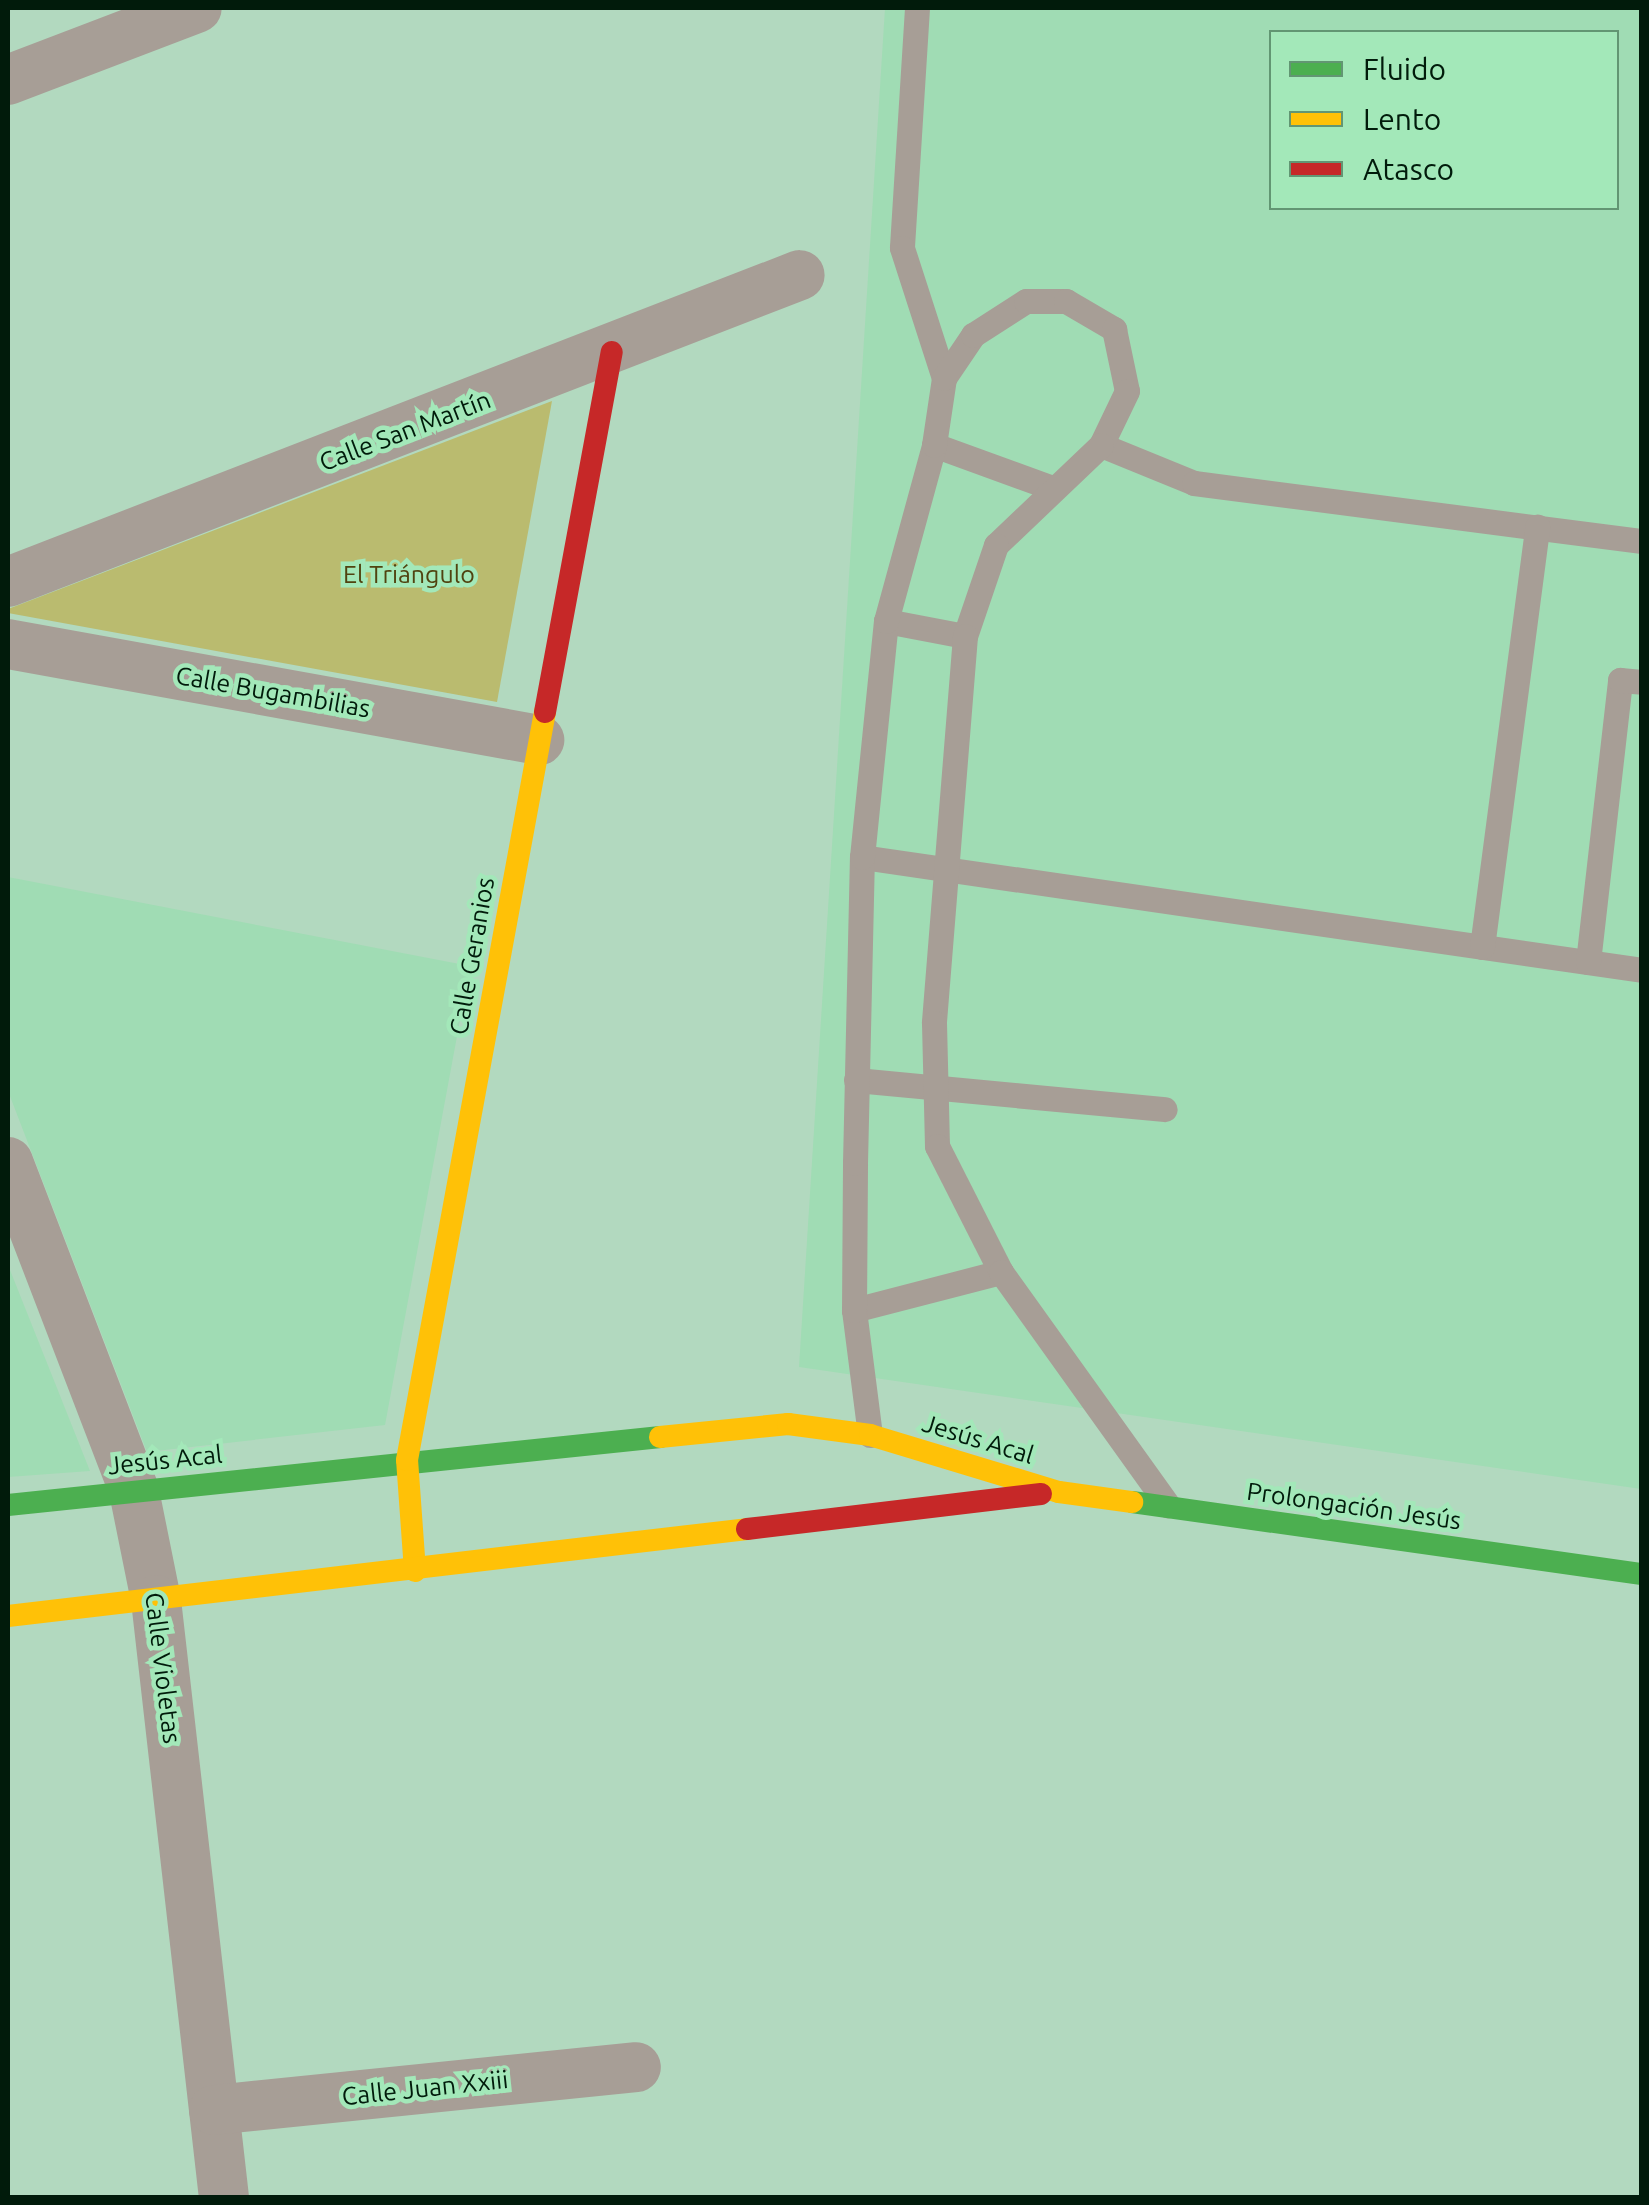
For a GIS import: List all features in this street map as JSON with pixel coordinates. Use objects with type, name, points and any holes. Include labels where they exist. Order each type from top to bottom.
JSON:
[{"type":"street","points":[[8,80],[197,8]]},
{"type":"street","name":"Calle San Martín","points":[[8,582],[612,352],[800,274]]},
{"type":"street","name":"Calle Geranios","points":[[415,1572],[407,1460],[612,352]]},
{"type":"street","name":"Calle Bugambilias","points":[[8,644],[540,740]]},
{"type":"street","name":"Calle Violetas","points":[[8,1162],[134,1491],[156,1600],[224,2198]]},
{"type":"street","name":"Jesús Acal","points":[[8,1505],[770,1424],[870,1435],[1059,1492]]},
{"type":"street","name":"Jesús Acal","points":[[8,1616],[415,1572],[1059,1492]]},
{"type":"street","name":"Prolongación Jesús","points":[[1059,1492],[1642,1574]]},
{"type":"street","name":"Calle Juan Xxiii","points":[[214,2110],[636,2067]]},
{"type":"lane","points":[[918,8],[902,248],[944,378]]},
{"type":"lane","points":[[870,1435],[854,1310],[856,1080],[862,857],[886,621],[934,445],[944,378],[973,334],[1026,301],[1066,302],[1114,329],[1128,391],[1101,445],[996,545],[965,636],[946,870],[935,1084],[937,1146],[1001,1272],[1170,1508]]},
{"type":"lane","points":[[934,445],[1052,488]]},
{"type":"lane","points":[[1101,445],[1194,483],[1642,541]]},
{"type":"lane","points":[[1482,947],[1538,528]]},
{"type":"lane","points":[[886,621],[965,636]]},
{"type":"lane","points":[[1588,962],[1620,680],[1642,682]]},
{"type":"lane","points":[[862,857],[1642,970]]},
{"type":"lane","points":[[856,1080],[935,1084],[1165,1109]]},
{"type":"lane","points":[[854,1310],[1001,1272]]},
{"type":"shaded area","points":[[885,8],[1641,8],[1641,1489],[799,1367]]},
{"type":"shaded area","points":[[8,877],[470,966],[385,1425],[147,1452],[8,1091]]},
{"type":"shaded area","points":[[8,1265],[90,1471],[8,1477]]},
{"type":"green space","name":"El Triángulo","points":[[552,401],[497,702],[8,613],[8,609]]},
{"type":"traffic: fast","points":[[8,1505],[660,1437]]},
{"type":"traffic: fast","points":[[1132,1502],[1642,1574]]},
{"type":"traffic: slow","points":[[415,1571],[407,1460],[545,712]]},
{"type":"traffic: slow","points":[[660,1437],[788,1424],[870,1435],[1059,1492],[1132,1502]]},
{"type":"traffic: slow","points":[[8,1616],[747,1529]]},
{"type":"traffic: jam","points":[[545,712],[612,352]]},
{"type":"traffic: jam","points":[[747,1529],[1041,1494]]}]
